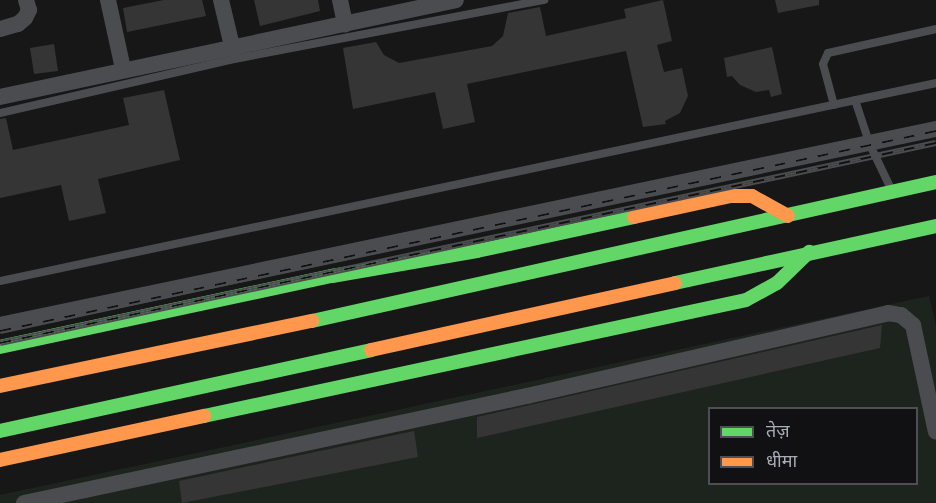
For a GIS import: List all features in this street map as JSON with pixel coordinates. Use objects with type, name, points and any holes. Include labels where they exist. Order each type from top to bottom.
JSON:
[{"type":"street","points":[[0,29],[18,24],[25,18],[29,10],[26,0]]},
{"type":"street","points":[[108,0],[123,69]]},
{"type":"street","points":[[221,0],[232,46]]},
{"type":"street","points":[[340,0],[345,24]]},
{"type":"street","points":[[0,97],[456,0]]},
{"type":"street","points":[[0,325],[870,145],[936,129]]},
{"type":"street","points":[[0,386],[236,338],[936,182]]},
{"type":"street","points":[[0,346],[332,276],[477,250],[730,196],[752,196],[788,216]]},
{"type":"street","points":[[0,431],[810,251],[936,226]]},
{"type":"street","points":[[0,460],[746,300],[777,283],[810,251]]},
{"type":"street","points":[[24,503],[527,396],[888,313],[901,315],[913,325],[936,432]]},
{"type":"lane","points":[[0,113],[246,56],[544,0]]},
{"type":"lane","points":[[834,105],[824,64],[828,53],[936,29]]},
{"type":"lane","points":[[0,281],[936,83]]},
{"type":"lane","points":[[855,100],[870,145],[893,192]]},
{"type":"shaded area","points":[[929,296],[936,326],[936,503],[0,503],[0,495]]},
{"type":"building","points":[[164,0],[202,0],[206,16],[127,32],[123,8]]},
{"type":"building","points":[[254,0],[318,0],[320,11],[260,26]]},
{"type":"building","points":[[663,0],[672,41],[657,45],[664,72],[682,68],[688,96],[680,113],[665,121],[666,124],[643,127],[626,51],[467,84],[475,122],[443,129],[435,92],[353,109],[343,48],[376,42],[384,55],[399,63],[492,46],[503,36],[508,13],[540,7],[546,36],[626,18],[624,9]]},
{"type":"building","points":[[775,0],[819,0],[819,5],[778,13]]},
{"type":"building","points":[[54,44],[58,71],[34,74],[30,48]]},
{"type":"building","points":[[772,47],[782,94],[771,97],[769,90],[756,92],[740,85],[732,76],[727,77],[724,58]]},
{"type":"building","points":[[164,90],[180,160],[98,179],[106,213],[69,221],[61,185],[0,198],[0,119],[6,118],[13,150],[129,125],[123,98]]},
{"type":"building","points":[[882,325],[880,348],[477,438],[477,417]]},
{"type":"building","points":[[414,431],[418,457],[182,503],[179,481]]},
{"type":"railway","points":[[0,331],[936,131]]},
{"type":"railway","points":[[0,343],[936,143]]},
{"type":"traffic: fast","points":[[312,321],[936,182]]},
{"type":"traffic: fast","points":[[0,347],[332,276],[477,251],[634,217]]},
{"type":"traffic: fast","points":[[675,283],[936,226]]},
{"type":"traffic: fast","points":[[204,416],[746,300],[777,283],[809,252]]},
{"type":"traffic: fast","points":[[0,431],[371,350]]},
{"type":"traffic: slow","points":[[634,217],[730,196],[752,196],[788,216]]},
{"type":"traffic: slow","points":[[371,350],[675,283]]},
{"type":"traffic: slow","points":[[0,386],[312,321]]},
{"type":"traffic: slow","points":[[0,460],[204,416]]}]
